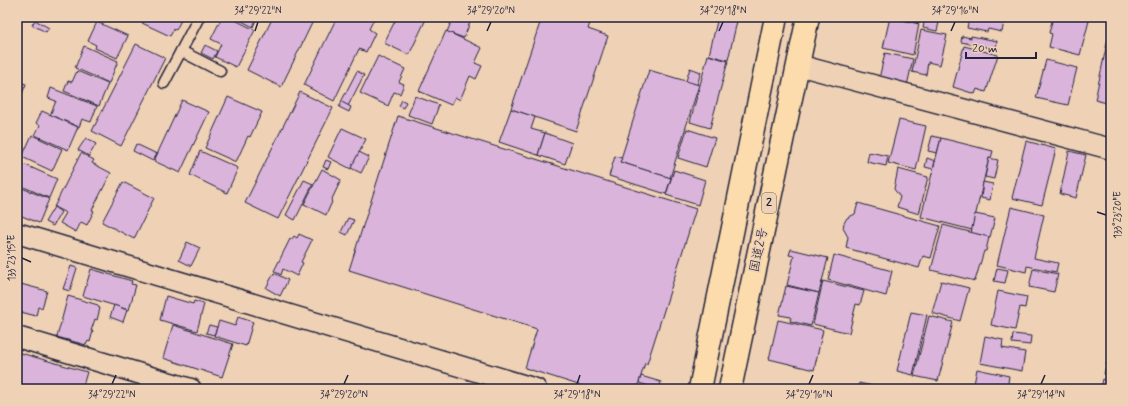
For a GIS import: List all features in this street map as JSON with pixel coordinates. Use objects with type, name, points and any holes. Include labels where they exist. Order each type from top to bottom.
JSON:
[{"type":"highway","points":[[700,389],[776,17]]},
{"type":"highway","name":"国道2号","points":[[730,389],[808,17]]},
{"type":"street","points":[[798,65],[1111,149]]},
{"type":"street","points":[[17,233],[536,389]]},
{"type":"street","points":[[17,337],[191,389]]},
{"type":"lane","points":[[164,83],[199,17]]},
{"type":"lane","points":[[181,51],[220,71]]},
{"type":"building","points":[[145,17],[178,17],[181,20],[176,30],[174,29],[170,36],[142,23]]},
{"type":"building","points":[[222,17],[229,17],[255,30],[236,67],[215,57],[221,44],[211,39]]},
{"type":"building","points":[[242,17],[257,17],[253,27],[240,20]]},
{"type":"building","points":[[273,17],[315,17],[281,87],[247,70]]},
{"type":"building","points":[[337,17],[375,17],[369,29],[375,33],[366,52],[359,49],[334,101],[304,85]]},
{"type":"building","points":[[397,17],[427,17],[409,55],[384,43]]},
{"type":"building","points":[[453,17],[472,17],[464,38],[447,32]]},
{"type":"building","points":[[542,17],[592,17],[588,29],[608,36],[576,131],[511,109]]},
{"type":"building","points":[[611,17],[626,17],[624,22]]},
{"type":"building","points":[[718,17],[738,17],[728,60],[709,55]]},
{"type":"building","points":[[890,17],[919,24],[913,55],[883,48]]},
{"type":"building","points":[[894,17],[921,17],[919,23]]},
{"type":"building","points":[[925,17],[952,17],[951,21],[940,18],[937,31],[923,28]]},
{"type":"building","points":[[969,17],[1005,17],[1002,32],[988,29],[987,32],[967,28]]},
{"type":"building","points":[[1053,17],[1090,17],[1080,55],[1049,47],[1052,34],[1049,33]]},
{"type":"building","points":[[35,20],[49,28],[46,32],[32,25]]},
{"type":"building","points":[[97,22],[128,36],[117,58],[95,48],[96,45],[88,41]]},
{"type":"building","points":[[921,30],[947,35],[940,65],[928,62],[926,75],[912,72]]},
{"type":"building","points":[[446,31],[482,48],[475,63],[482,66],[476,79],[470,76],[460,100],[455,97],[451,105],[419,91]]},
{"type":"building","points":[[962,36],[971,38],[971,36],[997,41],[996,49],[961,42]]},
{"type":"building","points":[[1108,38],[1111,39],[1111,104],[1095,100]]},
{"type":"building","points":[[136,44],[165,58],[121,146],[92,131]]},
{"type":"building","points":[[205,45],[217,51],[213,59],[201,53]]},
{"type":"building","points":[[84,46],[118,61],[109,83],[75,68]]},
{"type":"building","points":[[964,46],[998,55],[986,92],[977,89],[975,94],[953,87]]},
{"type":"building","points":[[885,53],[913,59],[906,90],[878,83]]},
{"type":"building","points":[[708,55],[728,61],[710,128],[690,122]]},
{"type":"building","points":[[378,56],[405,69],[399,82],[404,84],[400,94],[394,92],[388,106],[360,93]]},
{"type":"building","points":[[1046,60],[1077,68],[1068,105],[1036,98]]},
{"type":"building","points":[[690,68],[701,72],[697,85],[686,81]]},
{"type":"building","points":[[649,70],[699,85],[670,178],[620,162]]},
{"type":"building","points":[[77,71],[108,84],[99,106],[64,91],[68,81],[72,82]]},
{"type":"building","points":[[357,71],[364,75],[348,106],[341,102]]},
{"type":"building","points":[[17,81],[26,84],[22,94],[17,92]]},
{"type":"building","points":[[51,88],[97,106],[91,122],[82,119],[79,127],[50,115],[56,101],[48,98]]},
{"type":"building","points":[[300,92],[333,108],[278,219],[245,203]]},
{"type":"building","points":[[415,96],[439,105],[432,124],[408,115]]},
{"type":"building","points":[[228,97],[262,112],[250,137],[248,136],[236,162],[205,148]]},
{"type":"building","points":[[182,100],[209,112],[180,173],[154,161]]},
{"type":"building","points":[[402,100],[406,102],[403,108],[399,106]]},
{"type":"building","points":[[342,102],[351,107],[349,112],[339,107]]},
{"type":"building","points":[[511,109],[535,117],[531,129],[545,133],[538,155],[499,142]]},
{"type":"building","points":[[42,111],[78,127],[68,150],[35,135],[40,125],[36,123]]},
{"type":"building","points":[[398,116],[696,209],[647,364],[645,363],[637,389],[591,389],[525,368],[537,329],[349,270]]},
{"type":"building","points":[[899,120],[926,126],[916,170],[888,163]]},
{"type":"building","points":[[342,128],[366,139],[351,169],[328,157]]},
{"type":"building","points":[[687,129],[715,138],[706,167],[678,158]]},
{"type":"building","points":[[545,133],[572,143],[565,164],[538,155]]},
{"type":"building","points":[[32,135],[62,149],[52,171],[22,157]]},
{"type":"building","points":[[932,136],[941,138],[937,153],[928,151]]},
{"type":"building","points":[[86,138],[96,144],[89,156],[78,150]]},
{"type":"building","points":[[941,138],[993,151],[991,158],[989,158],[972,230],[921,217]]},
{"type":"building","points":[[1026,141],[1056,149],[1042,205],[1012,198]]},
{"type":"building","points":[[136,144],[157,154],[153,161],[133,151]]},
{"type":"building","points":[[200,151],[238,168],[227,193],[190,175]]},
{"type":"building","points":[[1069,151],[1086,155],[1076,198],[1060,194]]},
{"type":"building","points":[[359,152],[369,157],[361,173],[351,168]]},
{"type":"building","points":[[869,152],[888,156],[886,166],[867,162]]},
{"type":"building","points":[[81,153],[94,160],[92,163],[111,173],[92,210],[94,211],[87,225],[81,222],[76,232],[60,223],[66,213],[54,207]]},
{"type":"building","points":[[615,156],[622,158],[620,162],[671,178],[666,194],[609,176]]},
{"type":"building","points":[[927,158],[935,161],[933,169],[925,167]]},
{"type":"building","points":[[989,158],[998,160],[994,179],[985,177]]},
{"type":"building","points":[[326,160],[331,162],[328,169],[323,167]]},
{"type":"building","points":[[21,163],[57,179],[49,198],[17,184],[17,171]]},
{"type":"building","points":[[322,169],[341,180],[326,215],[304,204]]},
{"type":"building","points":[[898,169],[928,177],[919,214],[897,207],[900,197],[894,189]]},
{"type":"building","points":[[674,170],[705,180],[698,205],[666,195]]},
{"type":"building","points":[[304,180],[313,184],[295,220],[286,215]]},
{"type":"building","points":[[123,182],[154,198],[134,239],[102,222]]},
{"type":"building","points":[[983,182],[993,184],[990,200],[981,198]]},
{"type":"building","points":[[17,186],[49,199],[39,223],[17,214]]},
{"type":"building","points":[[858,203],[940,226],[931,258],[923,256],[919,268],[846,248],[848,237],[843,228],[844,223],[847,218],[855,214]]},
{"type":"building","points":[[54,207],[61,212],[53,226],[45,222]]},
{"type":"building","points":[[1011,207],[1044,215],[1034,258],[1058,263],[1056,272],[1027,266],[1026,272],[997,265]]},
{"type":"building","points":[[975,214],[995,218],[990,237],[971,233]]},
{"type":"building","points":[[348,218],[354,220],[347,235],[341,232]]},
{"type":"building","points":[[943,225],[989,237],[986,251],[984,251],[975,281],[931,270]]},
{"type":"building","points":[[299,234],[312,240],[301,262],[303,263],[297,276],[283,269],[281,275],[274,271],[290,239],[291,240],[294,236],[297,238]]},
{"type":"building","points":[[187,242],[200,248],[191,266],[179,260]]},
{"type":"building","points":[[791,249],[828,258],[819,293],[787,285],[794,256],[789,255]]},
{"type":"building","points":[[834,255],[892,271],[886,296],[828,280]]},
{"type":"building","points":[[71,266],[77,268],[70,291],[63,289]]},
{"type":"building","points":[[997,268],[1008,270],[1005,283],[994,281]]},
{"type":"building","points":[[91,269],[132,281],[131,284],[136,285],[129,310],[83,296]]},
{"type":"building","points":[[1033,269],[1058,274],[1054,292],[1029,287]]},
{"type":"building","points":[[274,273],[288,280],[280,296],[266,288]]},
{"type":"building","points":[[823,281],[864,291],[860,305],[856,304],[849,333],[813,324]]},
{"type":"building","points":[[941,281],[969,288],[960,321],[932,313]]},
{"type":"building","points":[[17,283],[47,291],[42,308],[38,307],[36,316],[17,311]]},
{"type":"building","points":[[786,286],[819,293],[811,326],[790,321],[791,317],[779,315]]},
{"type":"building","points":[[998,291],[1027,297],[1025,308],[1020,307],[1015,330],[991,325]]},
{"type":"building","points":[[68,296],[98,305],[100,308],[97,320],[95,319],[91,331],[93,331],[90,342],[88,341],[86,345],[57,337]]},
{"type":"building","points":[[166,296],[193,304],[194,301],[204,304],[197,331],[160,320]]},
{"type":"building","points":[[114,305],[127,310],[123,322],[110,317]]},
{"type":"building","points":[[911,312],[927,315],[913,375],[897,371]]},
{"type":"building","points":[[929,316],[953,322],[938,381],[914,376]]},
{"type":"building","points":[[238,317],[253,322],[246,346],[214,336],[219,321],[235,326]]},
{"type":"building","points":[[778,320],[823,330],[814,370],[769,359]]},
{"type":"building","points":[[173,325],[233,344],[222,377],[163,358]]},
{"type":"building","points":[[209,325],[217,327],[214,335],[206,333]]},
{"type":"building","points":[[1013,334],[1031,336],[1030,345],[1012,343]]},
{"type":"building","points":[[985,336],[1003,340],[1002,348],[1025,352],[1022,371],[980,363]]},
{"type":"building","points":[[1111,343],[1111,376],[1104,374]]},
{"type":"building","points":[[17,352],[87,372],[82,389],[17,388]]},
{"type":"building","points":[[977,369],[1009,376],[1007,389],[973,389]]},
{"type":"building","points":[[641,376],[661,382],[659,389],[639,383]]},
{"type":"building","points":[[1103,379],[1111,381],[1111,389],[1101,389]]},
{"type":"building","points":[[859,383],[886,389],[858,389]]}]
